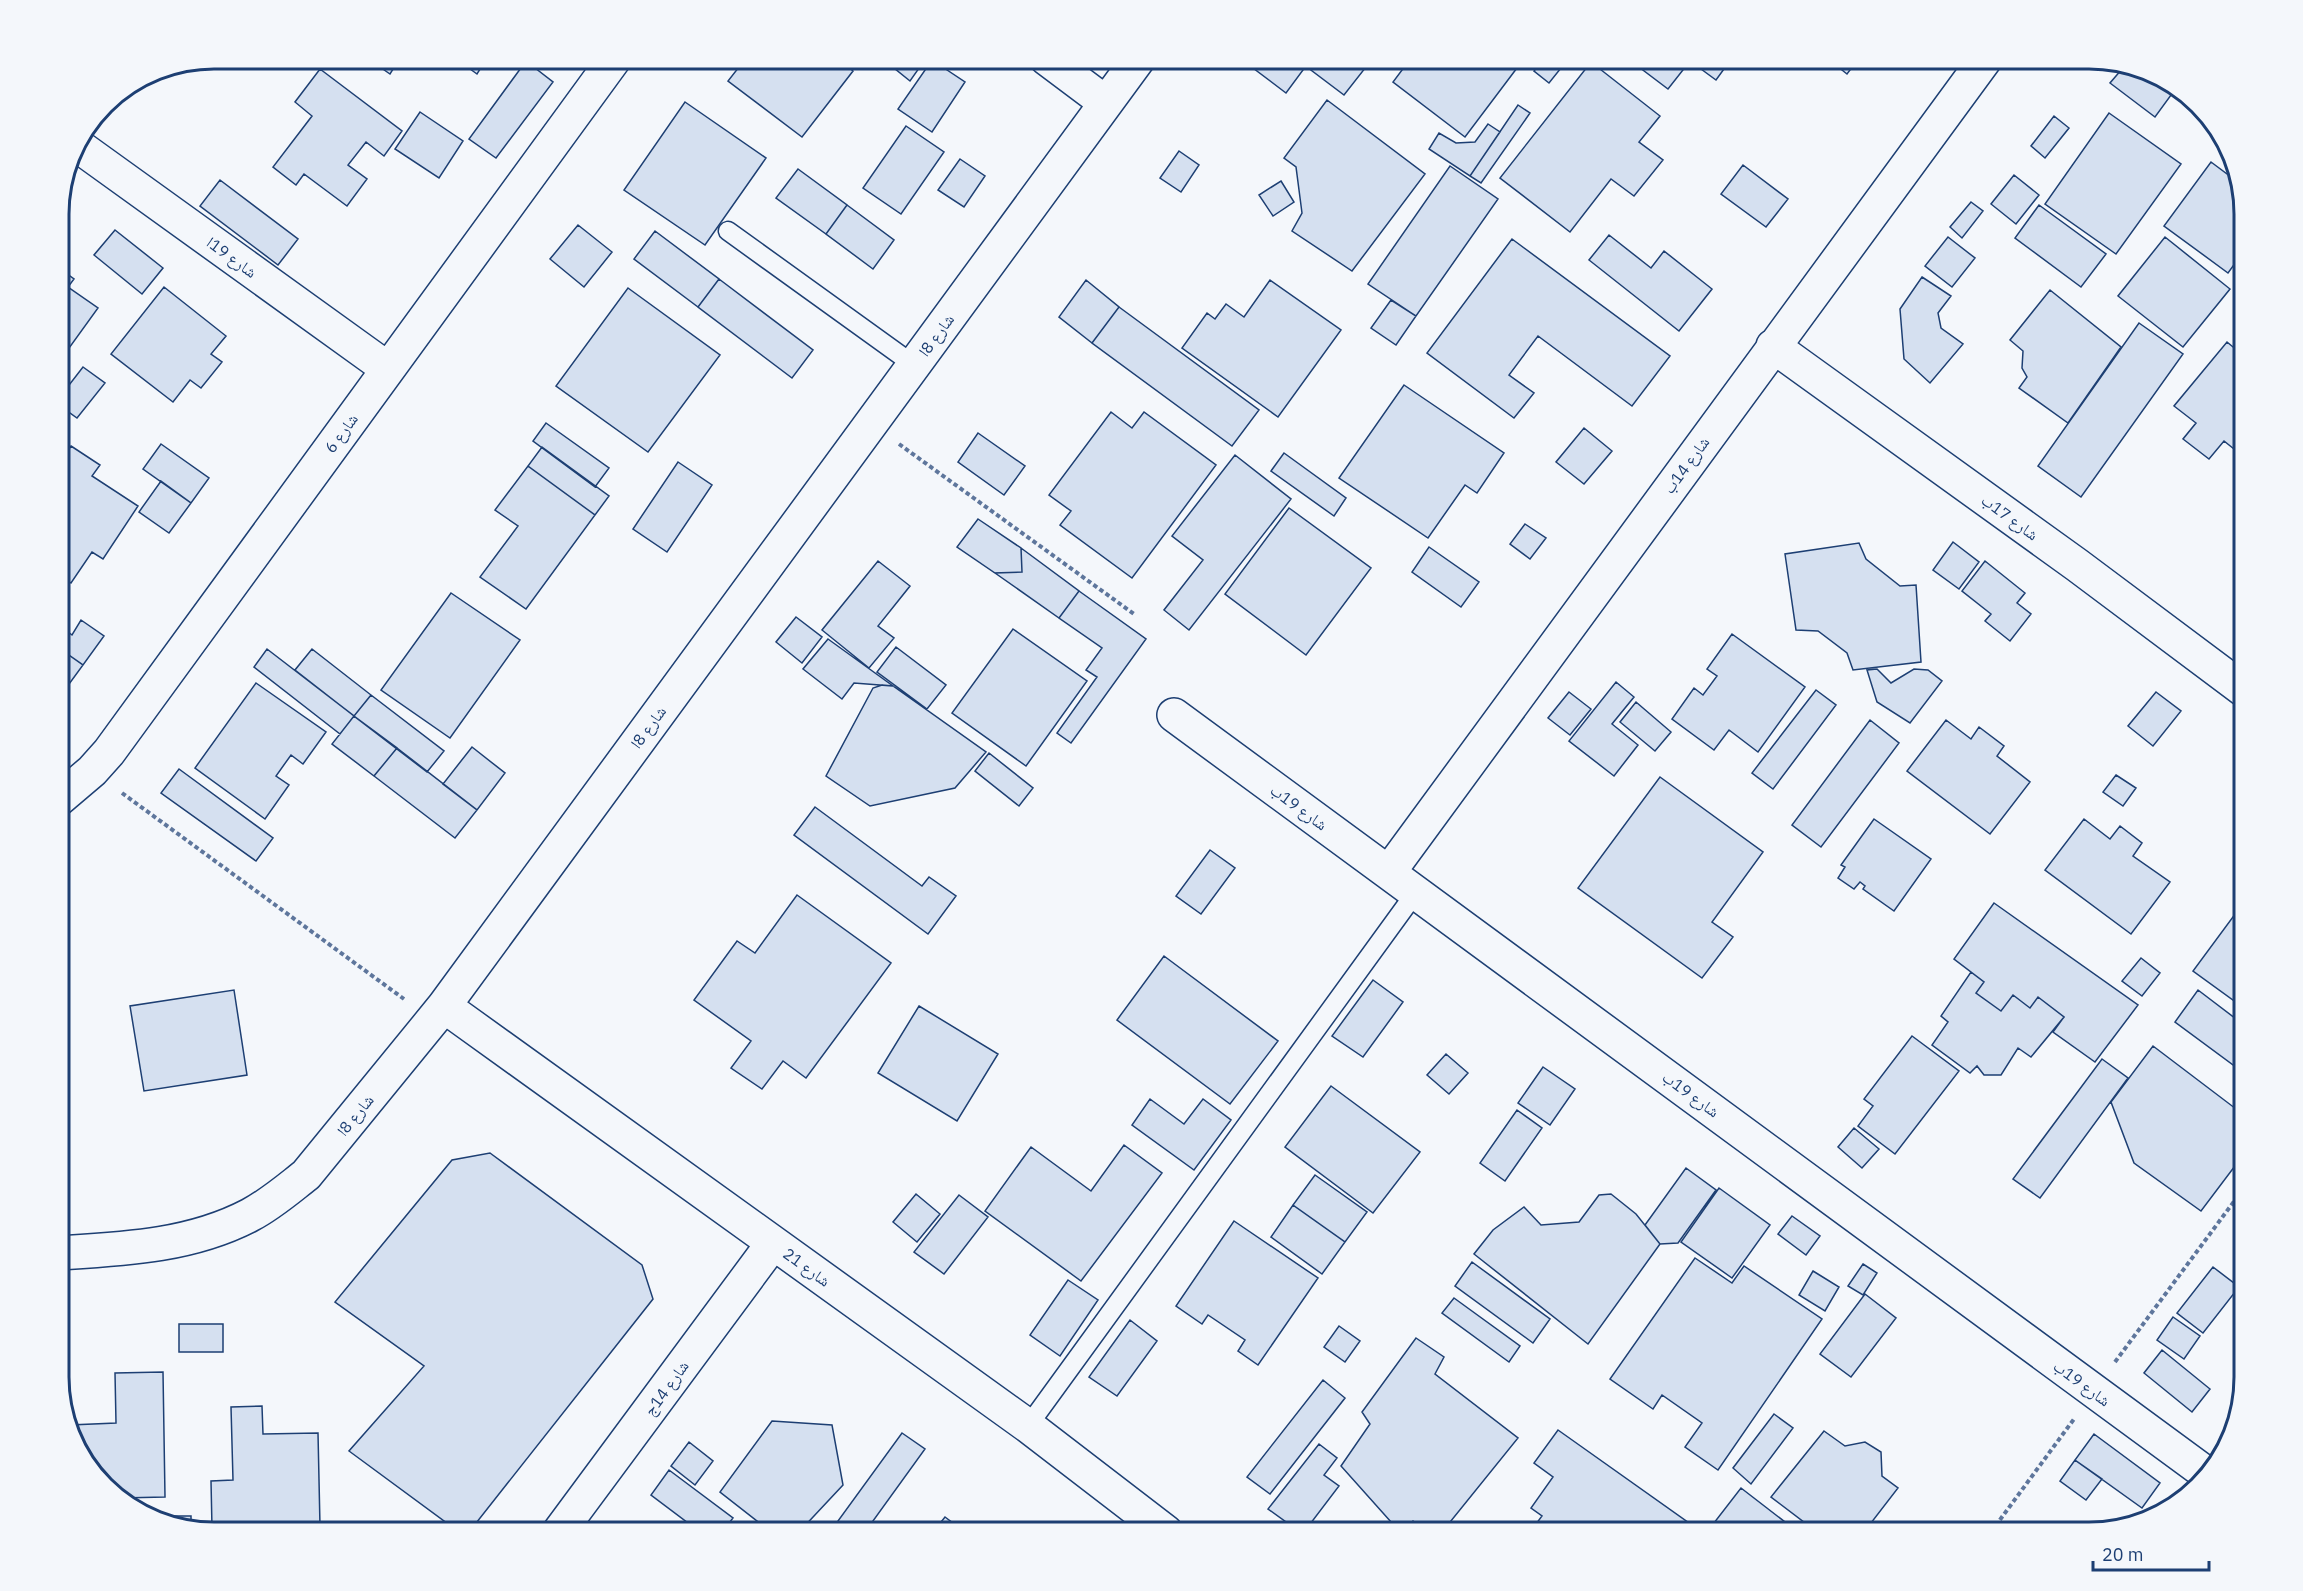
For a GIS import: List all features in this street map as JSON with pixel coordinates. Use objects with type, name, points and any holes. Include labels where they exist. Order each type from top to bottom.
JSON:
[{"type":"street","name":"شارع 6","points":[[69,791],[92,771],[109,752],[607,69]]},
{"type":"street","points":[[1061,69],[1106,103]]},
{"type":"street","name":"شارع 8ا","points":[[69,1252],[117,1250],[188,1238],[221,1228],[280,1197],[306,1175],[438,1013],[1131,69]]},
{"type":"street","name":"شارع 14ب","points":[[1389,872],[1978,69]]},
{"type":"street","name":"شارع 19ا","points":[[84,150],[388,369]]},
{"type":"street","name":"شارع 17ب","points":[[1773,346],[2077,565],[2234,683]]},
{"type":"street","name":"شارع 19ب","points":[[1174,715],[2201,1469]]},
{"type":"street","name":"شارع 21","points":[[438,1013],[773,1243],[1028,1426],[1152,1522]]},
{"type":"street","name":"شارع 14ج","points":[[567,1522],[773,1243]]},
{"type":"lane","points":[[728,231],[914,365]]},
{"type":"lane","points":[[1028,1426],[1416,892]]},
{"type":"path","points":[[872,423],[1134,614]]},
{"type":"path","points":[[92,771],[438,1013]]},
{"type":"building","points":[[320,69],[402,131],[384,156],[366,142],[348,165],[367,179],[347,206],[304,174],[296,185],[273,167],[312,116],[295,102]]},
{"type":"building","points":[[383,69],[393,69],[390,74]]},
{"type":"building","points":[[470,69],[480,69],[477,74]]},
{"type":"building","points":[[520,69],[536,69],[553,82],[496,158],[469,139]]},
{"type":"building","points":[[737,69],[851,69],[853,71],[802,137],[728,81]]},
{"type":"building","points":[[895,69],[918,69],[910,81]]},
{"type":"building","points":[[926,69],[946,69],[965,82],[932,132],[898,109]]},
{"type":"building","points":[[1254,69],[1304,69],[1286,93]]},
{"type":"building","points":[[1310,69],[1364,69],[1344,95]]},
{"type":"building","points":[[1403,69],[1516,69],[1465,137],[1393,82]]},
{"type":"building","points":[[1536,69],[1560,69],[1549,83],[1534,71]]},
{"type":"building","points":[[1586,69],[1600,69],[1660,116],[1639,142],[1663,160],[1634,196],[1611,179],[1570,232],[1500,178]]},
{"type":"building","points":[[1642,69],[1684,69],[1668,89]]},
{"type":"building","points":[[1701,69],[1724,69],[1716,80]]},
{"type":"building","points":[[1841,69],[1851,69],[1847,74]]},
{"type":"building","points":[[2119,73],[2153,84],[2171,95],[2155,117],[2110,83]]},
{"type":"building","points":[[1327,100],[1425,174],[1352,271],[1292,231],[1302,213],[1296,167],[1284,158]]},
{"type":"building","points":[[685,102],[766,158],[705,245],[624,190]]},
{"type":"building","points":[[1518,105],[1530,113],[1481,183],[1470,176]]},
{"type":"building","points":[[420,112],[463,141],[439,178],[395,149]]},
{"type":"building","points":[[2109,113],[2181,164],[2116,254],[2045,204]]},
{"type":"building","points":[[2054,116],[2069,128],[2045,158],[2031,146]]},
{"type":"building","points":[[1488,124],[1500,132],[1470,176],[1429,149],[1439,133],[1456,143],[1475,142]]},
{"type":"building","points":[[906,126],[944,152],[901,214],[863,188]]},
{"type":"building","points":[[1179,151],[1199,165],[1181,192],[1160,178]]},
{"type":"building","points":[[960,159],[985,176],[964,207],[938,190]]},
{"type":"building","points":[[2211,162],[2228,175],[2233,195],[2234,265],[2228,273],[2164,226]]},
{"type":"building","points":[[1743,165],[1788,199],[1766,227],[1721,194]]},
{"type":"building","points":[[1450,166],[1498,199],[1416,316],[1368,284]]},
{"type":"building","points":[[798,169],[847,205],[826,234],[776,198]]},
{"type":"building","points":[[2014,175],[2039,195],[2016,224],[1991,204]]},
{"type":"building","points":[[220,180],[298,239],[278,265],[200,206]]},
{"type":"building","points":[[1281,181],[1294,202],[1273,216],[1259,195]]},
{"type":"building","points":[[1971,202],[1983,211],[1962,238],[1950,227]]},
{"type":"building","points":[[847,205],[894,240],[873,269],[826,234]]},
{"type":"building","points":[[2039,205],[2106,254],[2081,287],[2015,238]]},
{"type":"building","points":[[578,225],[612,252],[584,287],[550,259]]},
{"type":"building","points":[[115,230],[163,268],[142,294],[94,255]]},
{"type":"building","points":[[655,231],[719,279],[698,307],[634,259]]},
{"type":"building","points":[[1609,235],[1651,268],[1664,251],[1712,289],[1679,331],[1589,260]]},
{"type":"building","points":[[1948,237],[1975,258],[1952,287],[1925,266]]},
{"type":"building","points":[[2165,237],[2230,289],[2183,347],[2118,296]]},
{"type":"building","points":[[1512,239],[1670,356],[1632,406],[1538,336],[1509,375],[1534,393],[1514,418],[1427,353]]},
{"type":"building","points":[[69,275],[74,279],[69,286]]},
{"type":"building","points":[[1922,277],[1951,296],[1938,313],[1941,328],[1963,344],[1930,383],[1904,359],[1900,309]]},
{"type":"building","points":[[719,279],[813,350],[792,378],[698,307]]},
{"type":"building","points":[[1086,280],[1119,307],[1092,343],[1059,317]]},
{"type":"building","points":[[1270,280],[1341,330],[1278,417],[1182,348],[1207,313],[1215,319],[1226,304],[1244,317]]},
{"type":"building","points":[[164,287],[226,336],[211,354],[222,362],[201,388],[190,380],[173,402],[111,354]]},
{"type":"building","points":[[69,288],[98,308],[69,348]]},
{"type":"building","points":[[628,288],[720,355],[648,452],[556,386]]},
{"type":"building","points":[[2050,290],[2121,347],[2068,423],[2019,388],[2027,377],[2022,368],[2023,351],[2010,340]]},
{"type":"building","points":[[1391,300],[1416,316],[1396,345],[1371,328]]},
{"type":"building","points":[[1119,307],[1259,410],[1232,446],[1092,343]]},
{"type":"building","points":[[2139,323],[2183,354],[2081,497],[2038,466]]},
{"type":"building","points":[[2227,342],[2234,348],[2234,449],[2224,441],[2209,459],[2183,439],[2196,423],[2174,406]]},
{"type":"building","points":[[83,367],[105,383],[77,418],[69,412],[69,385]]},
{"type":"building","points":[[1404,385],[1504,453],[1477,493],[1465,485],[1428,538],[1339,478]]},
{"type":"building","points":[[1111,412],[1132,428],[1144,412],[1216,465],[1132,578],[1060,525],[1071,511],[1049,495]]},
{"type":"building","points":[[546,423],[609,468],[595,487],[533,441]]},
{"type":"building","points":[[1584,428],[1612,451],[1584,484],[1556,462]]},
{"type":"building","points":[[978,433],[1025,466],[1004,495],[958,462]]},
{"type":"building","points":[[161,444],[209,478],[191,503],[143,469]]},
{"type":"building","points":[[71,446],[100,465],[92,476],[138,506],[103,559],[92,552],[71,583],[69,582],[69,449]]},
{"type":"building","points":[[542,447],[609,496],[595,515],[528,466]]},
{"type":"building","points":[[1284,453],[1346,498],[1334,516],[1271,471]]},
{"type":"building","points":[[1235,455],[1291,499],[1189,630],[1164,610],[1203,560],[1172,536]]},
{"type":"building","points":[[678,462],[712,485],[667,552],[633,529]]},
{"type":"building","points":[[528,466],[595,515],[526,609],[480,577],[518,526],[495,510]]},
{"type":"building","points":[[161,481],[191,503],[169,533],[139,512]]},
{"type":"building","points":[[1289,508],[1371,568],[1306,655],[1225,594]]},
{"type":"building","points":[[978,519],[1021,548],[1022,572],[995,573],[957,547]]},
{"type":"building","points":[[1525,524],[1546,538],[1530,559],[1510,544]]},
{"type":"building","points":[[1953,542],[1979,562],[1959,589],[1933,570]]},
{"type":"building","points":[[1859,543],[1866,559],[1900,586],[1916,585],[1921,662],[1853,670],[1847,653],[1818,631],[1796,630],[1785,554]]},
{"type":"building","points":[[1429,547],[1479,582],[1461,607],[1412,572]]},
{"type":"building","points":[[1021,548],[1079,591],[1059,618],[995,573],[1022,572]]},
{"type":"building","points":[[878,561],[910,586],[878,626],[894,638],[869,668],[822,630]]},
{"type":"building","points":[[1985,561],[2025,593],[2017,603],[2031,614],[2010,641],[1985,621],[1991,614],[1962,591]]},
{"type":"building","points":[[1079,591],[1146,639],[1071,743],[1057,733],[1097,677],[1086,670],[1102,648],[1059,618]]},
{"type":"building","points":[[451,593],[520,640],[450,738],[381,690]]},
{"type":"building","points":[[796,617],[822,637],[802,663],[776,642]]},
{"type":"building","points":[[81,620],[104,636],[83,665],[69,655],[69,633],[72,635]]},
{"type":"building","points":[[1013,629],[1087,681],[1026,766],[952,713]]},
{"type":"building","points":[[1732,634],[1805,687],[1758,752],[1729,730],[1714,750],[1672,719],[1694,688],[1703,695],[1717,676],[1707,669]]},
{"type":"building","points":[[828,639],[893,686],[854,683],[842,699],[803,669]]},
{"type":"building","points":[[896,647],[946,685],[927,709],[877,672]]},
{"type":"building","points":[[267,649],[354,716],[340,734],[254,667]]},
{"type":"building","points":[[312,649],[371,695],[354,716],[295,670]]},
{"type":"building","points":[[69,655],[83,665],[69,684]]},
{"type":"building","points":[[1877,669],[1891,683],[1914,669],[1928,670],[1942,681],[1910,723],[1877,702],[1867,670]]},
{"type":"building","points":[[1616,682],[1634,697],[1612,724],[1638,745],[1614,776],[1569,741]]},
{"type":"building","points":[[256,683],[326,732],[303,764],[291,755],[276,776],[289,785],[265,819],[195,768]]},
{"type":"building","points":[[882,685],[893,686],[986,752],[955,788],[870,806],[826,776],[873,688]]},
{"type":"building","points":[[1816,690],[1836,705],[1773,789],[1752,773]]},
{"type":"building","points":[[1569,692],[1591,709],[1570,735],[1548,718]]},
{"type":"building","points":[[2156,692],[2181,711],[2153,746],[2128,726]]},
{"type":"building","points":[[371,695],[444,751],[427,772],[354,716]]},
{"type":"building","points":[[1636,702],[1671,732],[1655,751],[1620,722]]},
{"type":"building","points":[[354,716],[397,748],[374,776],[332,744]]},
{"type":"building","points":[[1870,720],[1899,743],[1821,847],[1792,825]]},
{"type":"building","points":[[1946,720],[1971,739],[1979,727],[2004,746],[1997,756],[2030,782],[1990,834],[1907,771]]},
{"type":"building","points":[[472,747],[505,773],[477,810],[443,784]]},
{"type":"building","points":[[397,748],[477,810],[455,838],[374,776]]},
{"type":"building","points":[[989,753],[1033,788],[1019,806],[975,771]]},
{"type":"building","points":[[179,769],[273,838],[256,861],[161,793]]},
{"type":"building","points":[[2116,775],[2136,788],[2123,806],[2103,792]]},
{"type":"building","points":[[1660,777],[1763,852],[1712,922],[1733,937],[1702,978],[1578,888]]},
{"type":"building","points":[[815,807],[922,886],[929,877],[956,896],[928,934],[794,835]]},
{"type":"building","points":[[1874,819],[1931,859],[1894,911],[1863,889],[1865,886],[1860,882],[1854,889],[1838,878],[1845,867],[1841,865]]},
{"type":"building","points":[[2084,819],[2110,839],[2120,826],[2142,843],[2133,856],[2170,882],[2131,934],[2045,870]]},
{"type":"building","points":[[1210,850],[1235,868],[1201,914],[1176,896]]},
{"type":"building","points":[[797,895],[891,963],[806,1078],[783,1061],[762,1089],[731,1068],[751,1041],[694,1000],[737,941],[755,953]]},
{"type":"building","points":[[1994,903],[2138,1005],[2095,1062],[2053,1032],[2064,1017],[2038,997],[2030,1008],[2013,995],[2001,1011],[1976,993],[1984,982],[1954,959]]},
{"type":"building","points":[[2234,916],[2234,1001],[2193,971]]},
{"type":"building","points":[[1164,956],[1278,1041],[1230,1104],[1117,1020]]},
{"type":"building","points":[[2141,958],[2160,973],[2142,996],[2122,981]]},
{"type":"building","points":[[1971,972],[1984,982],[1976,993],[2001,1011],[2013,995],[2030,1008],[2038,997],[2064,1017],[2031,1057],[2018,1048],[2001,1075],[1984,1075],[1977,1066],[1970,1073],[1932,1045],[1948,1022],[1941,1016]]},
{"type":"building","points":[[1373,980],[1403,1002],[1363,1057],[1332,1036]]},
{"type":"building","points":[[234,990],[247,1075],[144,1091],[130,1006]]},
{"type":"building","points":[[2198,990],[2234,1017],[2234,1066],[2175,1022]]},
{"type":"building","points":[[919,1006],[998,1054],[957,1121],[878,1073]]},
{"type":"building","points":[[1912,1036],[1959,1071],[1895,1154],[1858,1126],[1873,1106],[1864,1099]]},
{"type":"building","points":[[2153,1046],[2234,1107],[2234,1167],[2201,1211],[2134,1163],[2111,1102]]},
{"type":"building","points":[[1446,1054],[1468,1073],[1449,1094],[1427,1075]]},
{"type":"building","points":[[2102,1059],[2128,1078],[2040,1198],[2013,1179]]},
{"type":"building","points":[[1543,1067],[1575,1089],[1550,1125],[1518,1103]]},
{"type":"building","points":[[1331,1086],[1420,1152],[1373,1213],[1285,1147]]},
{"type":"building","points":[[1150,1099],[1184,1124],[1203,1099],[1231,1120],[1194,1170],[1132,1125]]},
{"type":"building","points":[[1517,1110],[1542,1128],[1505,1181],[1480,1163]]},
{"type":"building","points":[[1854,1128],[1879,1149],[1862,1168],[1838,1147]]},
{"type":"building","points":[[1124,1145],[1162,1173],[1081,1281],[985,1211],[1031,1147],[1091,1191]]},
{"type":"building","points":[[490,1153],[642,1265],[653,1299],[477,1522],[445,1522],[349,1451],[424,1366],[335,1302],[452,1160]]},
{"type":"building","points":[[1686,1168],[1716,1190],[1678,1243],[1660,1244],[1645,1225]]},
{"type":"building","points":[[1315,1175],[1367,1212],[1345,1242],[1293,1205]]},
{"type":"building","points":[[1719,1188],[1770,1225],[1732,1278],[1681,1242]]},
{"type":"building","points":[[916,1194],[940,1214],[917,1242],[893,1222]]},
{"type":"building","points":[[1611,1194],[1636,1214],[1660,1244],[1588,1344],[1474,1254],[1493,1230],[1524,1207],[1541,1225],[1579,1222],[1599,1195]]},
{"type":"building","points":[[959,1195],[988,1217],[944,1274],[914,1252]]},
{"type":"building","points":[[1293,1205],[1345,1242],[1322,1274],[1271,1237]]},
{"type":"building","points":[[1792,1216],[1820,1236],[1806,1255],[1778,1234]]},
{"type":"building","points":[[1234,1221],[1318,1278],[1258,1365],[1238,1351],[1245,1340],[1208,1315],[1202,1324],[1176,1306]]},
{"type":"building","points":[[1695,1258],[1732,1283],[1744,1266],[1822,1319],[1718,1470],[1685,1447],[1702,1423],[1662,1395],[1653,1409],[1610,1379]]},
{"type":"building","points":[[1472,1262],[1550,1319],[1533,1343],[1455,1286]]},
{"type":"building","points":[[1863,1264],[1877,1273],[1863,1295],[1848,1286]]},
{"type":"building","points":[[2213,1267],[2234,1283],[2234,1293],[2203,1333],[2177,1313]]},
{"type":"building","points":[[1813,1271],[1839,1287],[1825,1311],[1799,1295]]},
{"type":"building","points":[[1068,1280],[1098,1300],[1060,1356],[1030,1335]]},
{"type":"building","points":[[1865,1294],[1896,1318],[1851,1377],[1820,1354]]},
{"type":"building","points":[[1454,1298],[1520,1346],[1509,1362],[1442,1313]]},
{"type":"building","points":[[2173,1317],[2200,1336],[2184,1359],[2157,1340]]},
{"type":"building","points":[[1130,1320],[1157,1341],[1117,1396],[1089,1377]]},
{"type":"building","points":[[179,1324],[223,1324],[223,1352],[179,1352]]},
{"type":"building","points":[[1339,1326],[1360,1341],[1345,1362],[1324,1347]]},
{"type":"building","points":[[1416,1338],[1444,1357],[1435,1374],[1518,1438],[1450,1522],[1391,1522],[1341,1466],[1370,1424],[1362,1412]]},
{"type":"building","points":[[2162,1350],[2210,1389],[2192,1412],[2144,1373]]},
{"type":"building","points":[[163,1372],[165,1497],[134,1498],[126,1492],[99,1465],[80,1432],[78,1425],[116,1423],[115,1373]]},
{"type":"building","points":[[1323,1380],[1345,1398],[1270,1494],[1247,1477]]},
{"type":"building","points":[[262,1406],[263,1434],[318,1433],[320,1522],[212,1522],[211,1481],[233,1480],[231,1407]]},
{"type":"building","points":[[1774,1414],[1793,1428],[1751,1484],[1733,1468]]},
{"type":"building","points":[[772,1421],[832,1425],[843,1485],[808,1522],[758,1522],[720,1492]]},
{"type":"building","points":[[1558,1430],[1688,1522],[1538,1522],[1542,1516],[1531,1508],[1553,1477],[1534,1463]]},
{"type":"building","points":[[1824,1431],[1845,1446],[1865,1442],[1881,1452],[1882,1476],[1898,1488],[1872,1522],[1804,1522],[1771,1497]]},
{"type":"building","points":[[902,1433],[925,1449],[872,1522],[837,1522]]},
{"type":"building","points":[[2094,1434],[2160,1483],[2142,1508],[2075,1460]]},
{"type":"building","points":[[689,1442],[713,1461],[695,1485],[671,1466]]},
{"type":"building","points":[[1319,1444],[1337,1458],[1324,1475],[1339,1486],[1312,1522],[1286,1522],[1268,1509]]},
{"type":"building","points":[[2075,1460],[2102,1479],[2086,1500],[2060,1481]]},
{"type":"building","points":[[669,1470],[733,1518],[730,1522],[687,1522],[651,1495]]},
{"type":"building","points":[[1741,1488],[1785,1522],[1715,1522]]},
{"type":"building","points":[[174,1516],[191,1516],[191,1520]]},
{"type":"building","points":[[945,1517],[952,1522],[941,1522]]}]
